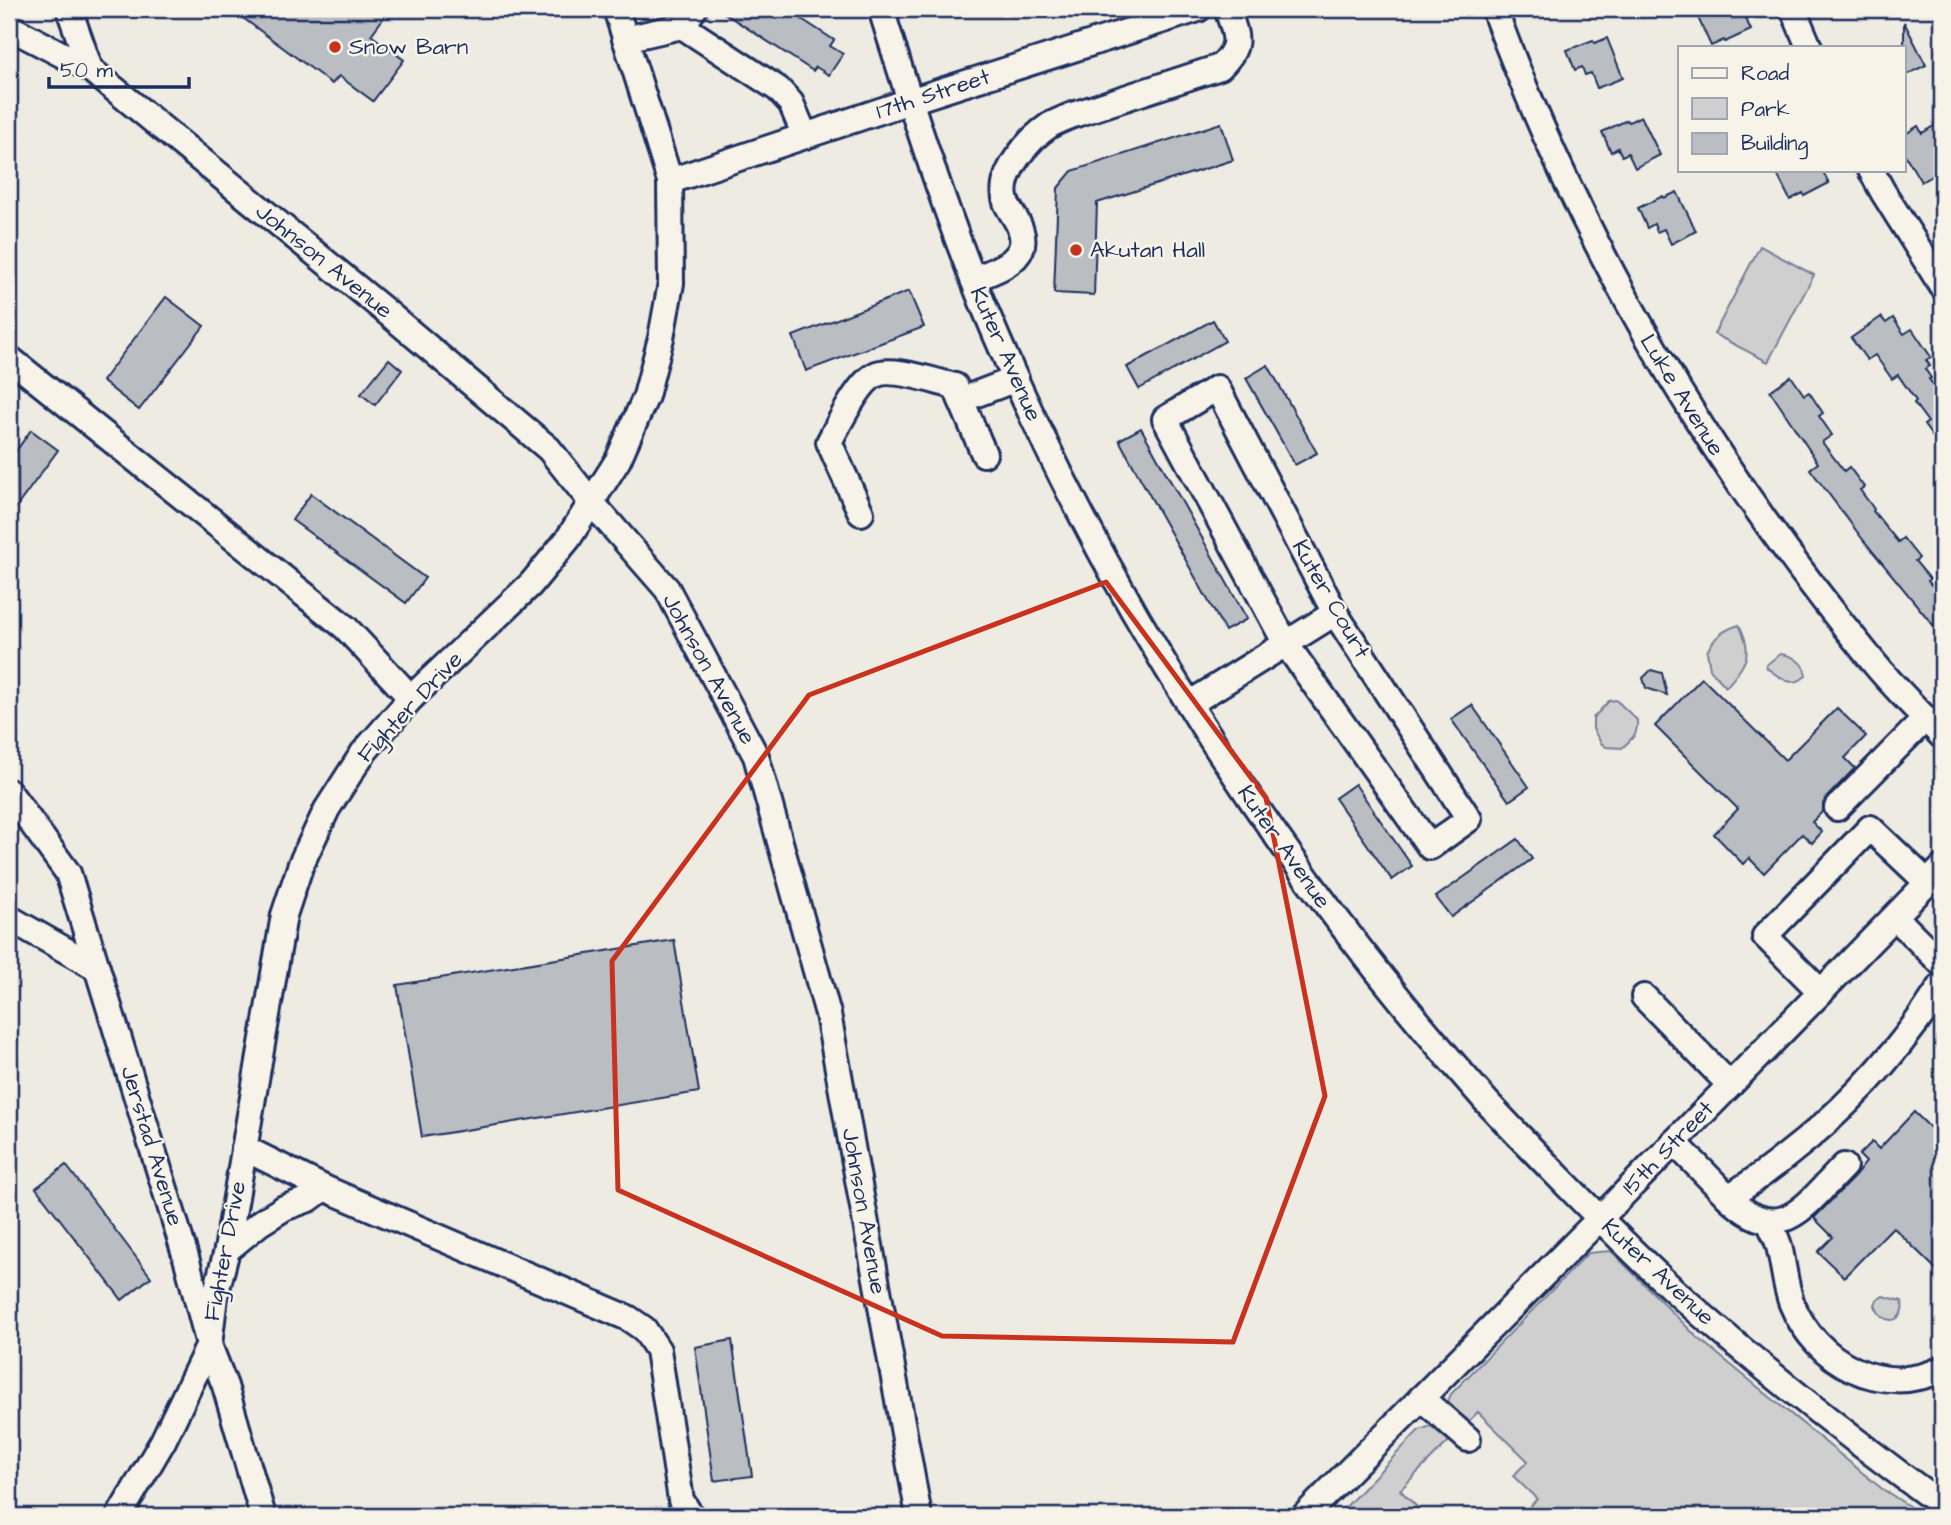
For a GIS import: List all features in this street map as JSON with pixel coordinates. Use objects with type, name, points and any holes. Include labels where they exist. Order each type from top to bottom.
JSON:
[{"type":"street","points":[[69,9],[90,69]]},
{"type":"street","name":"Fighter Drive","points":[[119,1516],[163,1441],[209,1345],[215,1296],[227,1250],[284,915],[300,864],[327,809],[363,753],[411,698],[531,584],[568,539],[618,460],[646,396],[661,338],[671,282],[670,181],[616,9]]},
{"type":"street","name":"Kuter Avenue","points":[[881,9],[936,182],[973,279],[1016,379],[1136,618],[1228,767],[1300,871],[1394,993],[1489,1105],[1599,1218],[1676,1292],[1764,1368],[1890,1468],[1942,1505]]},
{"type":"street","name":"17th Street","points":[[670,181],[1198,9]]},
{"type":"street","points":[[973,279],[1010,263],[1019,253],[1023,241],[1021,229],[1006,200],[1006,179],[1016,158],[1033,139],[1050,125],[1070,116],[1220,67],[1231,56],[1236,45],[1227,9]]},
{"type":"street","name":"Luke Avenue","points":[[1494,9],[1548,144],[1600,251],[1686,404],[1782,547],[1871,661],[1934,727]]},
{"type":"street","points":[[1793,9],[1809,46]]},
{"type":"street","points":[[625,39],[688,18],[778,89],[791,103],[805,136]]},
{"type":"street","name":"Johnson Avenue","points":[[9,27],[90,69],[549,449],[667,589],[757,756],[828,1014],[919,1516]]},
{"type":"street","points":[[1872,172],[1942,286]]},
{"type":"street","points":[[9,358],[346,628],[411,698]]},
{"type":"street","points":[[861,513],[829,442],[862,384],[875,374],[894,373],[955,386],[984,454]]},
{"type":"street","points":[[961,400],[1016,379]]},
{"type":"street","name":"Kuter Court","points":[[1217,388],[1335,613],[1469,818],[1430,847],[1286,644],[1165,419],[1217,388]]},
{"type":"street","points":[[1189,704],[1335,613]]},
{"type":"street","points":[[1837,808],[1934,727]]},
{"type":"street","name":"Jerstad Avenue","points":[[9,792],[68,873],[262,1516]]},
{"type":"street","points":[[1821,992],[1765,936],[1783,917],[1870,828],[1935,875]]},
{"type":"street","name":"15th Street","points":[[1304,1516],[1935,875]]},
{"type":"street","points":[[1895,917],[1942,964]]},
{"type":"street","points":[[9,918],[97,968]]},
{"type":"street","points":[[1728,1197],[1748,1186],[1806,1141],[1844,1107],[1905,1039],[1942,985]]},
{"type":"street","points":[[1644,997],[1730,1085]]},
{"type":"street","points":[[1674,1142],[1742,1210],[1769,1222],[1783,1221],[1798,1212],[1844,1166]]},
{"type":"street","points":[[244,1148],[324,1188],[628,1318],[644,1329],[658,1350],[681,1500],[691,1516]]},
{"type":"street","points":[[227,1250],[260,1223],[285,1208],[309,1199],[324,1188]]},
{"type":"street","points":[[1769,1222],[1779,1245],[1791,1303],[1811,1336],[1828,1353],[1849,1368],[1868,1376],[1890,1380],[1916,1378],[1942,1369]]},
{"type":"street","points":[[1421,1398],[1468,1439]]},
{"type":"highlighted area","points":[[1106,582],[1266,798],[1325,1096],[1233,1342],[942,1336],[618,1190],[612,961],[809,695]]},
{"type":"green space","points":[[1760,246],[1814,275],[1768,362],[1714,334]]},
{"type":"green space","points":[[1739,625],[1746,643],[1746,658],[1739,672],[1726,687],[1710,669],[1707,652],[1720,635]]},
{"type":"green space","points":[[1780,654],[1797,660],[1806,675],[1797,682],[1792,682],[1767,668],[1766,665]]},
{"type":"green space","points":[[1616,700],[1637,720],[1635,733],[1622,748],[1606,747],[1593,729],[1593,718],[1609,701]]},
{"type":"green space","points":[[1611,1251],[1697,1337],[1881,1488],[1924,1516],[1521,1516],[1537,1499],[1513,1476],[1528,1461],[1478,1412],[1468,1422],[1447,1404],[1451,1394],[1588,1253]]},
{"type":"green space","points":[[1883,1296],[1902,1301],[1902,1309],[1897,1318],[1888,1319],[1878,1312],[1875,1305]]},
{"type":"green space","points":[[1431,1426],[1449,1441],[1400,1490],[1426,1516],[1337,1516],[1419,1430]]},
{"type":"building","name":"Snow Barn","points":[[231,9],[390,9],[371,35],[404,60],[373,101],[339,76],[332,84]]},
{"type":"building","points":[[718,9],[802,9],[797,16],[834,40],[830,46],[843,54],[829,75],[816,67],[813,71]]},
{"type":"building","points":[[1694,9],[1732,9],[1735,14],[1742,11],[1751,30],[1711,46]]},
{"type":"building","points":[[1904,22],[1926,65],[1906,75],[1906,46]]},
{"type":"building","points":[[1607,38],[1623,78],[1597,88],[1591,73],[1585,75],[1582,67],[1575,70],[1567,50],[1593,40],[1595,43]]},
{"type":"building","points":[[1641,116],[1660,155],[1635,168],[1628,153],[1622,156],[1618,148],[1611,152],[1602,132]]},
{"type":"building","points":[[1942,121],[1942,170],[1921,182],[1906,156],[1906,134],[1918,126],[1922,133]]},
{"type":"building","name":"Akutan Hall","points":[[1221,123],[1233,160],[1097,203],[1094,295],[1054,293],[1058,188],[1072,171]]},
{"type":"building","points":[[1776,172],[1823,172],[1829,183],[1790,200]]},
{"type":"building","points":[[1677,192],[1696,231],[1671,244],[1664,229],[1657,232],[1654,224],[1647,228],[1638,208]]},
{"type":"building","points":[[909,291],[924,327],[806,371],[793,336]]},
{"type":"building","points":[[166,297],[204,326],[139,410],[102,381]]},
{"type":"building","points":[[1881,317],[1886,323],[1893,318],[1904,334],[1912,329],[1931,357],[1926,360],[1930,366],[1925,369],[1942,397],[1942,450],[1924,425],[1928,422],[1898,375],[1892,379],[1875,355],[1867,360],[1851,338]]},
{"type":"building","points":[[1213,320],[1225,341],[1139,389],[1127,367]]},
{"type":"building","points":[[389,359],[402,370],[375,405],[361,394]]},
{"type":"building","points":[[1268,365],[1317,453],[1295,465],[1246,378]]},
{"type":"building","points":[[1791,376],[1804,395],[1809,392],[1823,413],[1819,416],[1832,435],[1822,442],[1844,471],[1849,467],[1864,487],[1860,490],[1873,511],[1898,542],[1903,538],[1919,558],[1915,561],[1930,579],[1928,581],[1942,597],[1942,636],[1864,541],[1810,469],[1818,463],[1770,391]]},
{"type":"building","points":[[1141,428],[1247,619],[1225,631],[1119,440]]},
{"type":"building","points":[[31,430],[58,450],[9,517],[9,461]]},
{"type":"building","points":[[311,494],[425,578],[406,603],[292,520]]},
{"type":"building","points":[[1651,670],[1662,673],[1667,695],[1646,688],[1643,678]]},
{"type":"building","points":[[1702,678],[1785,760],[1837,708],[1866,736],[1845,758],[1855,768],[1826,798],[1823,811],[1812,822],[1822,832],[1812,843],[1802,834],[1764,873],[1749,858],[1743,864],[1714,834],[1738,809],[1655,726]]},
{"type":"building","points":[[1472,705],[1529,787],[1509,801],[1451,719]]},
{"type":"building","points":[[1355,784],[1412,866],[1392,880],[1335,798]]},
{"type":"building","points":[[1518,839],[1532,859],[1451,917],[1436,897]]},
{"type":"building","points":[[674,940],[699,1092],[422,1137],[397,985]]},
{"type":"building","points":[[1914,1112],[1942,1139],[1942,1275],[1893,1227],[1844,1277],[1818,1252],[1833,1237],[1814,1218],[1866,1162],[1859,1155],[1872,1142],[1879,1149]]},
{"type":"building","points":[[66,1165],[151,1277],[122,1300],[36,1188]]},
{"type":"building","points":[[732,1340],[752,1476],[714,1481],[695,1347]]},
{"type":"place","name":"Snow Barn","points":[[335,47]]},
{"type":"place","name":"Akutan Hall","points":[[1076,250]]}]
